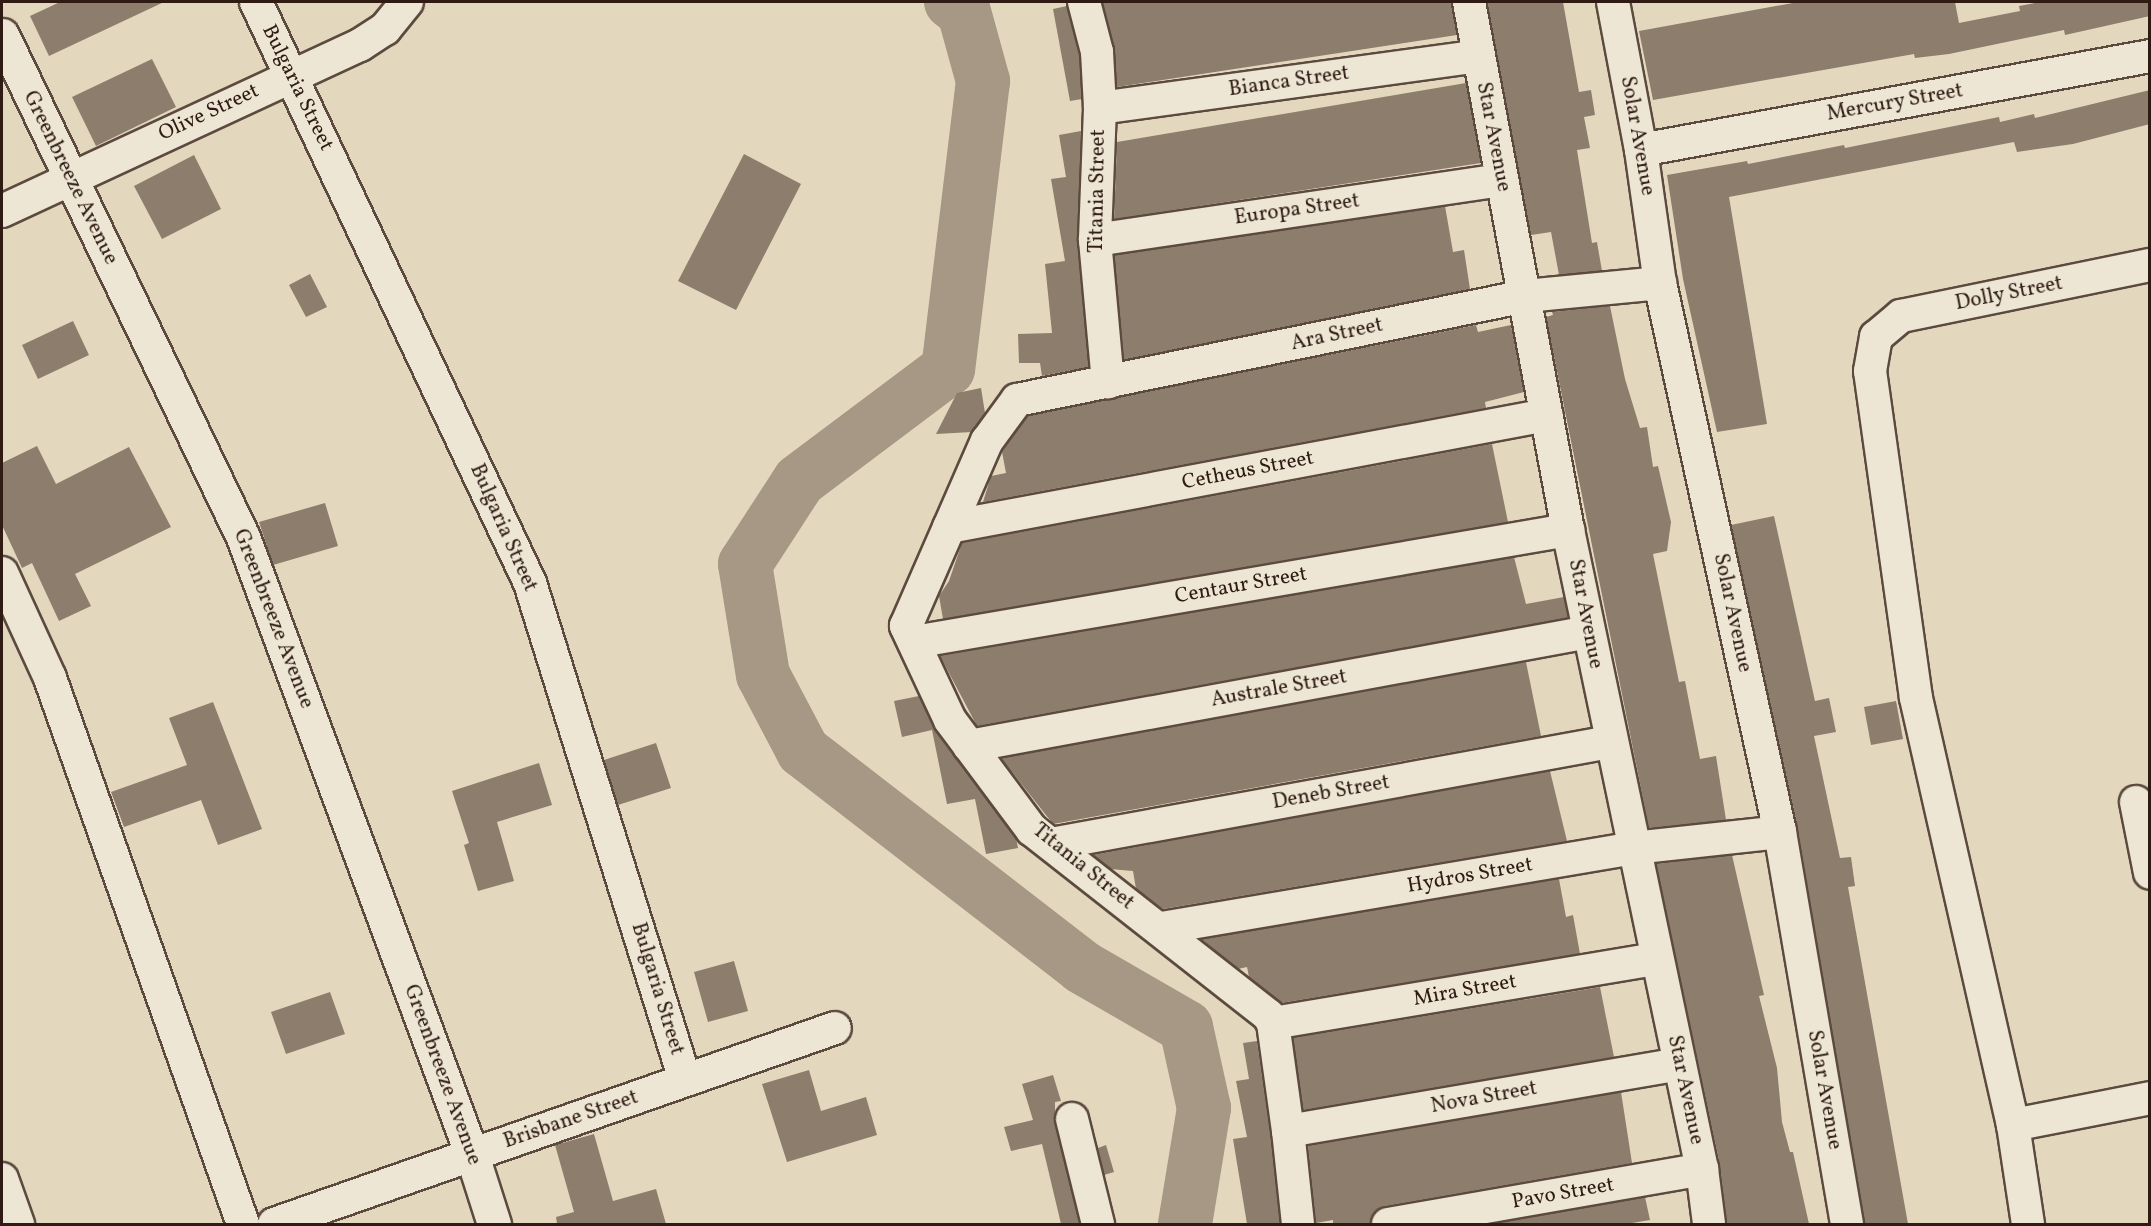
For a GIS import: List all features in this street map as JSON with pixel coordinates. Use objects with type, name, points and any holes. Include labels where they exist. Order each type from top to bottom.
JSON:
[{"type":"street","name":"Bulgaria Street","points":[[256,2],[530,583],[685,1080]]},
{"type":"street","name":"Olive Street","points":[[2,211],[68,177],[360,45],[385,29],[407,2]]},
{"type":"street","name":"Titania Street","points":[[1084,2],[1097,52],[1100,108],[1095,240],[1108,382]]},
{"type":"street","name":"Star Avenue","points":[[1469,2],[1500,180],[1527,296],[1546,415],[1568,530],[1610,742],[1702,1169],[1709,1224]]},
{"type":"street","name":"Solar Avenue","points":[[1616,2],[1641,150],[1660,283],[1780,832],[1847,1224]]},
{"type":"street","name":"Greenbreeze Avenue","points":[[2,35],[68,177],[243,537],[472,1155],[494,1224]]},
{"type":"street","name":"Bianca Street","points":[[1100,108],[1478,56]]},
{"type":"street","name":"Mercury Street","points":[[1641,150],[2150,56]]},
{"type":"street","name":"Europa Street","points":[[1095,240],[1500,180]]},
{"type":"street","name":"Dolly Street","points":[[2013,1125],[1916,698],[1870,371],[1876,337],[1901,316],[2150,265]]},
{"type":"street","name":"Ara Street","points":[[1017,400],[1527,296],[1660,283]]},
{"type":"street","name":"Titania Street","points":[[1017,400],[987,441],[906,626],[950,720],[1032,830],[1161,928],[1268,1015],[1273,1023]]},
{"type":"street","name":"Cetheus Street","points":[[949,527],[1546,415]]},
{"type":"street","name":"Centaur Street","points":[[914,642],[1568,530]]},
{"type":"street","points":[[2,573],[50,678],[243,1224]]},
{"type":"street","name":"Australe Street","points":[[969,746],[1589,632]]},
{"type":"street","name":"Deneb Street","points":[[1051,844],[1610,742]]},
{"type":"street","points":[[2136,802],[2150,873]]},
{"type":"street","name":"Hydros Street","points":[[1161,928],[1633,848],[1780,832]]},
{"type":"street","name":"Mira Street","points":[[1273,1023],[1657,959]]},
{"type":"street","points":[[1273,1023],[1298,1224]]},
{"type":"street","name":"Brisbane Street","points":[[274,1224],[835,1028]]},
{"type":"street","name":"Nova Street","points":[[1288,1131],[1679,1064]]},
{"type":"street","points":[[2028,1224],[2013,1125],[2150,1098]]},
{"type":"street","points":[[1072,1119],[1098,1224]]},
{"type":"street","name":"Pavo Street","points":[[1389,1224],[1702,1169]]},
{"type":"street","points":[[2,1179],[18,1224]]},
{"type":"building","points":[[60,2],[164,2],[49,56],[30,16]]},
{"type":"building","points":[[1102,2],[1452,2],[1457,35],[1117,87],[1114,48]]},
{"type":"building","points":[[1487,2],[1563,2],[1579,92],[1591,90],[1595,115],[1584,117],[1590,148],[1577,150],[1592,243],[1597,242],[1602,271],[1559,275],[1551,232],[1531,235]]},
{"type":"building","points":[[1798,2],[1955,2],[1959,23],[2020,11],[2019,6],[2040,2],[2150,2],[2150,16],[2065,35],[2064,30],[1949,54],[1915,58],[1914,54],[1653,100],[1639,31]]},
{"type":"building","points":[[1067,6],[1079,55],[1082,99],[1070,101],[1053,9]]},
{"type":"building","points":[[152,59],[176,107],[96,146],[72,97]]},
{"type":"building","points":[[1466,83],[1481,163],[1114,219],[1117,142]]},
{"type":"building","points":[[2150,90],[2150,124],[2073,144],[2017,152],[2014,142],[1729,197],[1767,424],[1717,432],[1683,279],[1667,175],[1747,161],[1748,164],[1844,145],[1845,148],[1999,117],[2000,122],[2034,114],[2035,118]]},
{"type":"building","points":[[1081,131],[1077,242],[1089,367],[1042,376],[1040,363],[1019,363],[1018,334],[1052,333],[1045,264],[1065,261],[1051,179],[1066,177],[1059,135]]},
{"type":"building","points":[[744,154],[801,184],[736,310],[678,281]]},
{"type":"building","points":[[194,155],[221,209],[162,239],[134,186]]},
{"type":"building","points":[[1445,206],[1453,252],[1464,250],[1470,289],[1124,360],[1114,255]]},
{"type":"building","points":[[310,274],[327,307],[306,317],[289,285]]},
{"type":"building","points":[[1610,306],[1625,379],[1640,428],[1647,427],[1653,467],[1658,466],[1671,522],[1667,551],[1653,554],[1679,682],[1685,681],[1700,759],[1716,756],[1726,820],[1649,828],[1546,317],[1553,315],[1552,312]]},
{"type":"building","points":[[73,321],[89,355],[38,379],[22,345]]},
{"type":"building","points":[[1476,325],[1478,332],[1511,325],[1524,392],[1485,402],[1486,408],[983,502],[991,476],[1006,473],[1002,452],[1027,416]]},
{"type":"building","points":[[981,388],[985,413],[972,432],[936,434],[957,393]]},
{"type":"building","points":[[1492,444],[1508,522],[943,619],[939,596],[949,581],[962,543]]},
{"type":"building","points":[[37,446],[56,484],[129,447],[171,527],[75,574],[91,606],[59,621],[32,563],[22,568],[2,525],[2,463]]},
{"type":"building","points":[[325,503],[338,546],[273,565],[259,522]]},
{"type":"building","points":[[1774,516],[1815,701],[1829,698],[1836,732],[1814,736],[1840,858],[1851,857],[1855,886],[1848,887],[1908,1224],[1864,1224],[1798,829],[1731,525]]},
{"type":"building","points":[[1514,557],[1526,604],[1564,597],[1568,618],[977,726],[940,656]]},
{"type":"building","points":[[1526,662],[1541,736],[1053,824],[1001,758]]},
{"type":"building","points":[[919,696],[935,731],[1016,838],[1018,848],[986,854],[975,799],[947,804],[932,730],[902,737],[894,701]]},
{"type":"building","points":[[1896,701],[1903,739],[1871,745],[1864,707]]},
{"type":"building","points":[[213,702],[262,829],[218,845],[201,800],[124,827],[111,792],[187,765],[169,718]]},
{"type":"building","points":[[656,743],[671,788],[618,805],[604,760]]},
{"type":"building","points":[[539,763],[552,805],[497,822],[514,881],[478,891],[464,845],[469,843],[452,791]]},
{"type":"building","points":[[1550,771],[1567,841],[1163,909],[1136,889],[1133,871],[1110,869],[1093,855]]},
{"type":"building","points":[[1732,855],[1764,995],[1759,996],[1777,1068],[1782,1122],[1790,1152],[1793,1152],[1809,1224],[1727,1224],[1720,1165],[1656,864]]},
{"type":"building","points":[[1559,879],[1566,917],[1573,915],[1580,954],[1281,1003],[1249,977],[1247,967],[1238,969],[1201,939]]},
{"type":"building","points":[[734,961],[748,1011],[708,1022],[694,972]]},
{"type":"building","points":[[1600,987],[1614,1057],[1303,1110],[1293,1038]]},
{"type":"building","points":[[330,992],[345,1034],[286,1054],[271,1012]]},
{"type":"building","points":[[1257,1041],[1280,1224],[1247,1224],[1233,1139],[1247,1137],[1236,1081],[1249,1079],[1243,1043]]},
{"type":"building","points":[[809,1070],[821,1111],[866,1097],[877,1135],[787,1162],[762,1084]]},
{"type":"building","points":[[1053,1075],[1061,1101],[1055,1102],[1055,1123],[1080,1224],[1061,1224],[1042,1144],[1011,1151],[1004,1127],[1033,1120],[1022,1084]]},
{"type":"building","points":[[1621,1092],[1632,1163],[1385,1206],[1376,1211],[1370,1224],[1333,1224],[1333,1220],[1316,1223],[1308,1146]]},
{"type":"building","points":[[594,1134],[613,1201],[656,1189],[666,1224],[557,1224],[556,1217],[574,1212],[555,1145]]},
{"type":"building","points":[[1106,1145],[1114,1172],[1104,1175],[1098,1148]]},
{"type":"building","points":[[1645,1197],[1650,1220],[1626,1224],[1489,1224]]},
{"type":"waterway","points":[[951,2],[964,12],[983,81],[948,369],[799,481],[745,564],[763,675],[803,751],[1082,967],[1186,1027],[1204,1108],[1185,1224]]}]
